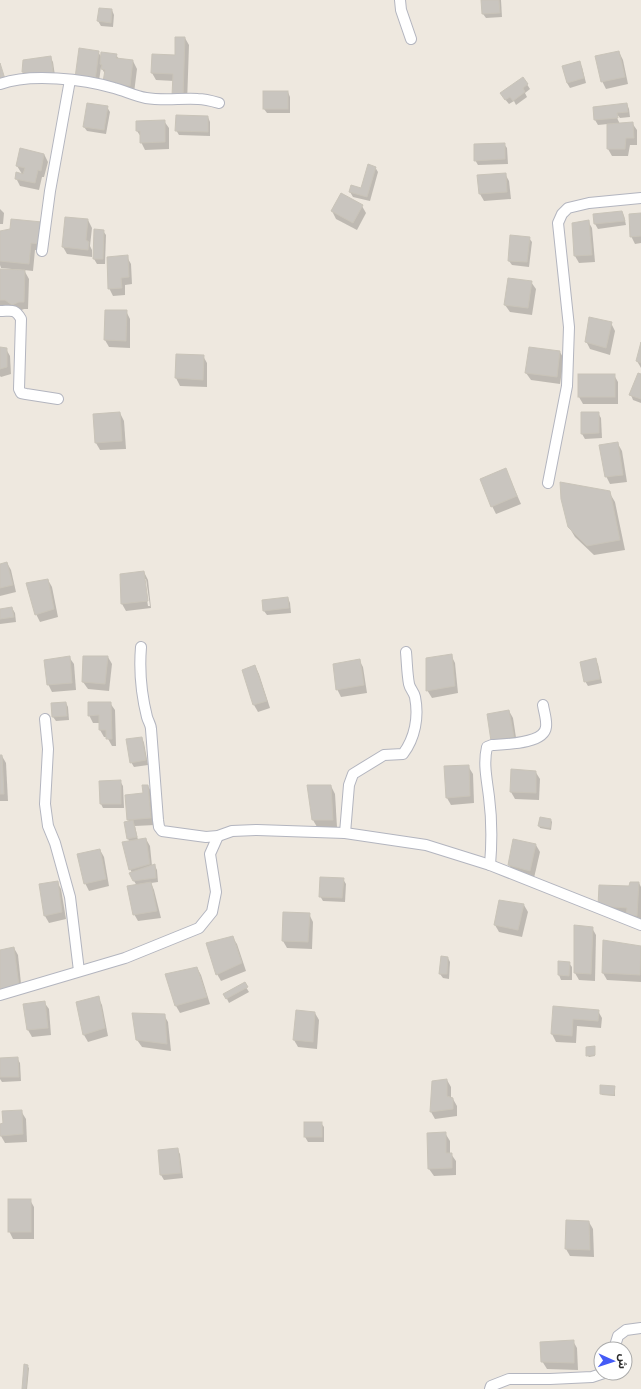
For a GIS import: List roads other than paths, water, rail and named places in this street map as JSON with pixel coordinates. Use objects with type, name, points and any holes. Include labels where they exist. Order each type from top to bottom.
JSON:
[{"type":"street","points":[[400,0],[401,10],[411,39]]},
{"type":"street","points":[[0,84],[27,78],[70,80],[113,88],[145,98],[163,100],[199,99],[219,103]]},
{"type":"street","points":[[42,250],[50,191],[70,80]]},
{"type":"street","points":[[548,483],[567,386],[569,327],[558,223],[562,214],[568,208],[589,203],[641,198]]},
{"type":"street","points":[[0,311],[14,311],[18,313],[21,319],[19,389],[21,393],[58,399]]},
{"type":"street","points":[[141,647],[139,668],[143,695],[151,729],[159,827],[162,831],[197,836],[218,836],[232,831],[257,830],[345,833],[426,845],[490,865],[641,925]]},
{"type":"street","points":[[345,833],[349,785],[353,774],[384,755],[403,754],[414,734],[416,721],[416,699],[409,684],[406,652]]},
{"type":"street","points":[[490,865],[492,825],[485,764],[487,747],[492,745],[531,741],[541,736],[545,732],[546,726],[543,705]]},
{"type":"street","points":[[45,719],[48,749],[45,804],[48,826],[70,897],[79,972]]},
{"type":"street","points":[[0,995],[125,958],[199,928],[212,912],[216,892],[210,854],[218,836]]},
{"type":"street","points":[[616,1341],[618,1336],[626,1330],[641,1328]]},
{"type":"street","points":[[490,1389],[491,1386],[509,1379],[593,1377]]}]
